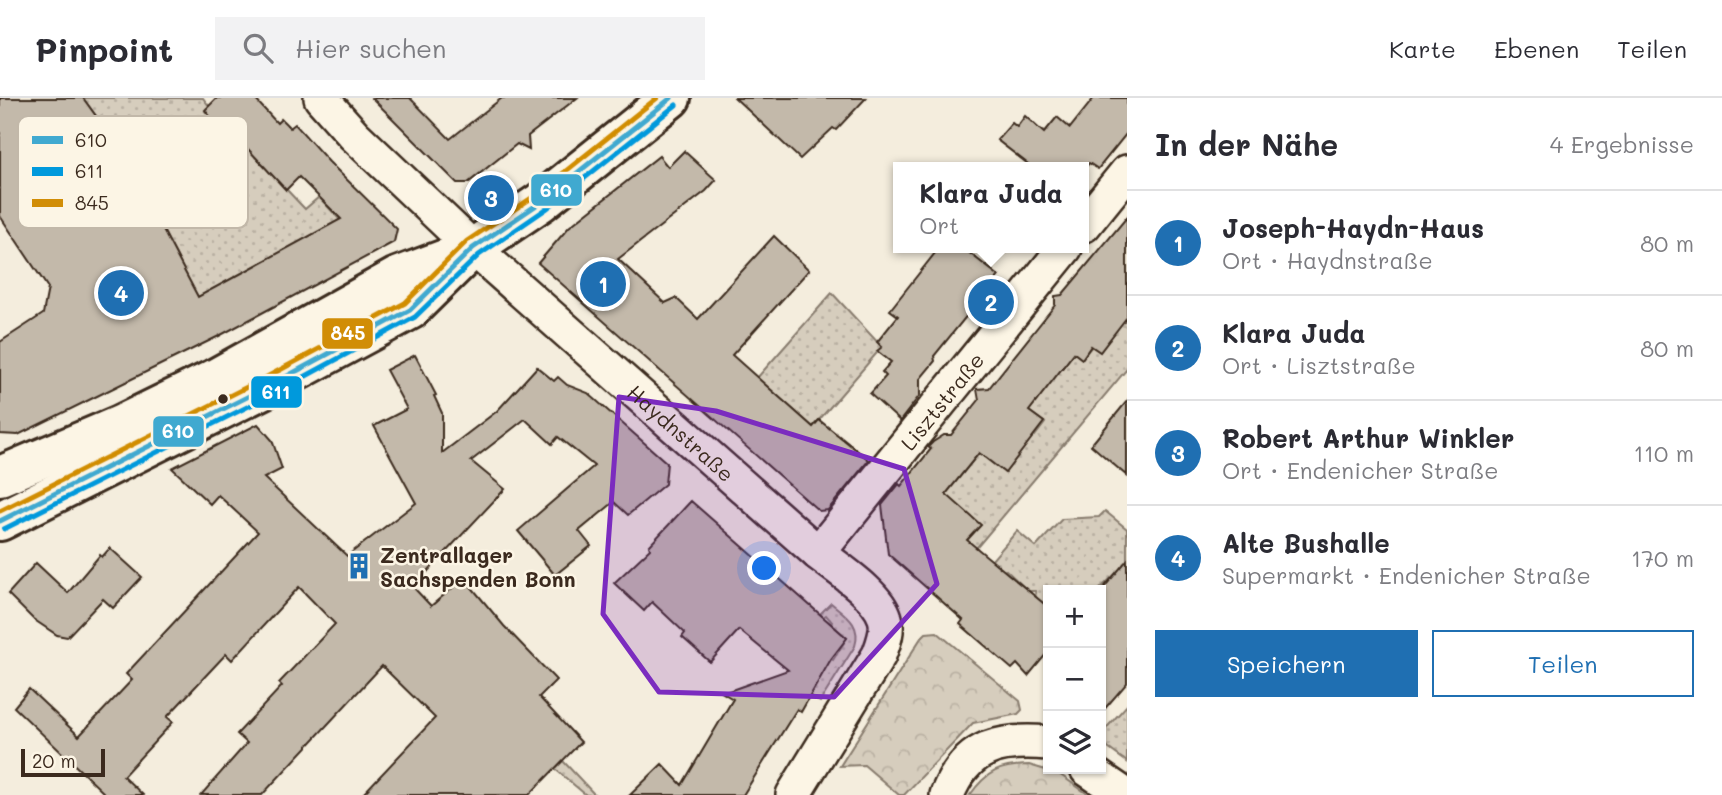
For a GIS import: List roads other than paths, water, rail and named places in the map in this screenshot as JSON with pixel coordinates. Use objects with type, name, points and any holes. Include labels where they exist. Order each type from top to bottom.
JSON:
[{"type":"main road","points":[[5,497],[120,425],[214,379],[397,276],[473,248],[541,202],[671,98]]},
{"type":"street","name":"Haydnstraße","points":[[321,98],[354,135],[473,248],[818,553],[876,601],[886,619],[885,639],[879,655],[793,795]]},
{"type":"street","points":[[1089,219],[1127,172]]},
{"type":"street","name":"Lisztstraße","points":[[818,553],[1061,253]]},
{"type":"street","points":[[947,795],[969,760],[990,746],[1015,740],[1043,743]]},
{"type":"street","points":[[1094,774],[1125,795]]},
{"type":"place","name":"Robert Arthur Winkler","points":[[491,198]]},
{"type":"place","name":"Joseph-Haydn-Haus","points":[[603,284]]},
{"type":"place","name":"Alte Bushalle","points":[[121,293]]},
{"type":"place","name":"Klara Juda","points":[[991,302]]},
{"type":"place","name":"Zentrallager Sachspenden Bonn","points":[[359,566]]}]
